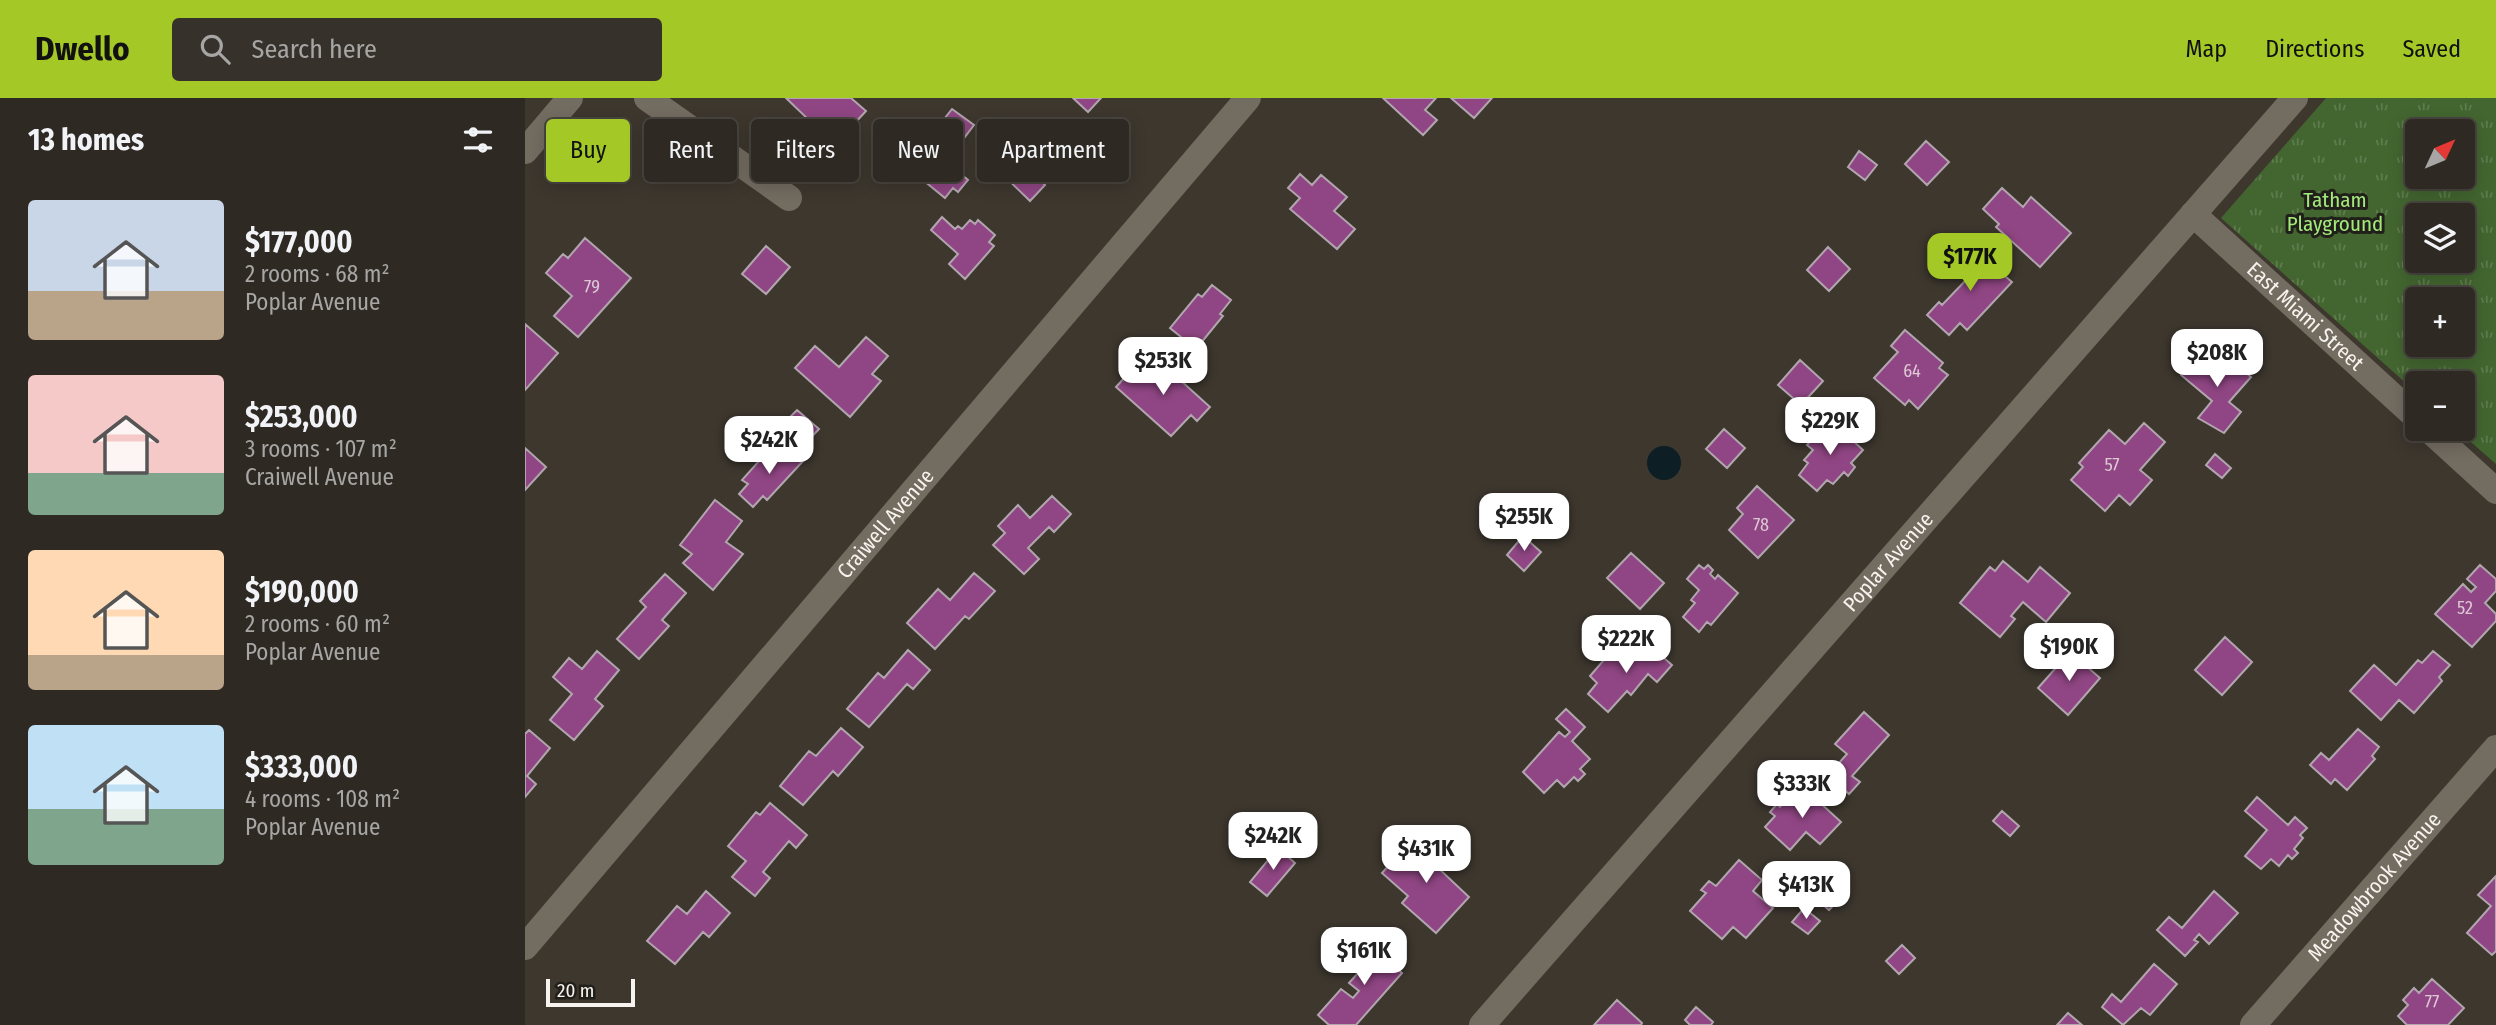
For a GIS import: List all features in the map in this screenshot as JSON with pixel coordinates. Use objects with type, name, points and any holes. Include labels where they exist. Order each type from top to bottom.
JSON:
[{"type":"street","points":[[525,151],[570,98]]},
{"type":"street","points":[[647,98],[789,198]]},
{"type":"street","name":"Craiwell Avenue","points":[[525,947],[1248,98]]},
{"type":"street","name":"Poplar Avenue","points":[[1482,1025],[2295,98]]},
{"type":"street","name":"East Miami Street","points":[[2193,214],[2405,407]]},
{"type":"street","points":[[2441,441],[2496,491]]},
{"type":"street","name":"Meadowbrook Avenue","points":[[2253,1025],[2496,748]]},
{"type":"green space","name":"Tatham Playground","points":[[2326,98],[2496,98],[2496,464],[2470,441],[2475,441],[2475,371],[2405,371],[2405,382],[2221,218]]},
{"type":"shaded area","points":[[1664,446],[1676,451],[1681,463],[1676,475],[1664,480],[1652,475],[1647,463],[1652,451]]},
{"type":"building","points":[[786,98],[851,98],[866,111],[859,119],[808,119]]},
{"type":"building","points":[[1073,98],[1101,98],[1088,112]]},
{"type":"building","points":[[1383,98],[1436,98],[1425,110],[1437,120],[1423,135]]},
{"type":"building","points":[[1451,98],[1492,98],[1474,118]]},
{"type":"building","points":[[952,109],[974,125],[963,139],[963,119],[944,119]]},
{"type":"building","points":[[1926,141],[1949,162],[1927,185],[1905,164]]},
{"type":"building","points":[[1859,151],[1877,165],[1865,180],[1848,167]]},
{"type":"building","points":[[1300,174],[1312,185],[1321,175],[1347,197],[1334,211],[1355,229],[1337,249],[1290,209],[1300,198],[1288,188]]},
{"type":"building","points":[[963,176],[968,180],[958,192],[953,188],[945,198],[925,182],[963,182]]},
{"type":"building","points":[[1010,182],[1042,182],[1045,185],[1030,201]]},
{"type":"building","points":[[2002,188],[2023,207],[2031,197],[2071,233],[2040,267],[1996,227],[1999,224],[1983,209]]},
{"type":"building","points":[[942,217],[955,229],[958,226],[962,229],[970,220],[975,224],[978,220],[995,235],[989,242],[994,246],[965,279],[949,264],[958,254],[931,230]]},
{"type":"building","points":[[585,238],[631,278],[578,337],[554,316],[572,296],[546,273],[563,254],[568,258]]},
{"type":"building","points":[[766,246],[790,267],[766,294],[742,274]]},
{"type":"building","points":[[1828,247],[1850,269],[1829,291],[1807,270]]},
{"type":"building","points":[[1967,247],[1988,267],[1991,264],[2012,282],[1967,330],[1960,323],[1949,335],[1927,315],[1939,302],[1942,305],[1966,280],[1950,265]]},
{"type":"building","points":[[1212,285],[1231,300],[1220,314],[1223,316],[1196,349],[1170,328],[1198,294],[1202,297]]},
{"type":"building","points":[[525,324],[558,353],[525,390]]},
{"type":"building","points":[[1905,330],[1943,363],[1939,368],[1948,375],[1918,409],[1909,400],[1905,405],[1874,378],[1898,352],[1891,346]]},
{"type":"building","points":[[866,337],[888,356],[872,374],[881,381],[850,417],[795,368],[815,346],[839,367]]},
{"type":"building","points":[[2202,351],[2226,371],[2233,362],[2251,377],[2229,402],[2241,412],[2224,433],[2198,418],[2212,401],[2181,375]]},
{"type":"building","points":[[1158,360],[1210,407],[1197,421],[1191,415],[1171,436],[1116,387],[1135,366],[1145,375]]},
{"type":"building","points":[[1800,360],[1823,381],[1801,405],[1778,385]]},
{"type":"building","points":[[797,410],[819,429],[800,449],[778,429]]},
{"type":"building","points":[[2144,423],[2165,442],[2140,470],[2152,480],[2130,505],[2119,495],[2105,511],[2071,480],[2083,467],[2079,463],[2109,430],[2125,444]]},
{"type":"building","points":[[1826,424],[1831,429],[1835,424],[1863,450],[1851,463],[1855,467],[1848,476],[1844,472],[1833,484],[1827,480],[1817,491],[1799,475],[1808,463],[1804,460],[1813,450],[1807,445]]},
{"type":"building","points":[[1724,429],[1745,448],[1727,468],[1706,449]]},
{"type":"building","points":[[789,447],[804,460],[767,500],[763,496],[753,507],[739,494],[748,484],[742,480],[768,451],[778,460]]},
{"type":"building","points":[[525,448],[546,467],[525,490]]},
{"type":"building","points":[[2215,454],[2231,468],[2222,478],[2206,465]]},
{"type":"building","points":[[1757,486],[1794,520],[1758,558],[1729,530],[1743,514],[1737,508]]},
{"type":"building","points":[[1052,496],[1071,514],[1054,532],[1049,527],[1028,548],[1039,559],[1024,574],[993,545],[1005,533],[998,526],[1018,505],[1030,518]]},
{"type":"building","points":[[715,500],[742,521],[726,542],[743,554],[713,590],[683,563],[692,554],[680,545]]},
{"type":"building","points":[[1523,536],[1541,552],[1524,571],[1507,555]]},
{"type":"building","points":[[1631,553],[1664,583],[1640,609],[1607,578]]},
{"type":"building","points":[[2003,561],[2028,582],[2040,567],[2070,593],[2046,622],[2023,602],[2011,616],[2015,619],[2000,637],[1960,603],[1990,567],[1995,571]]},
{"type":"building","points":[[1699,565],[1704,569],[1708,565],[1713,570],[1710,574],[1715,579],[1718,575],[1738,593],[1711,625],[1707,622],[1699,632],[1683,617],[1695,603],[1691,600],[1699,590],[1687,579]]},
{"type":"building","points":[[2480,565],[2496,579],[2496,591],[2485,603],[2496,614],[2496,621],[2472,647],[2435,614],[2463,584],[2471,592],[2476,587],[2467,579]]},
{"type":"building","points":[[974,573],[995,591],[969,619],[965,616],[935,649],[907,623],[938,589],[950,600]]},
{"type":"building","points":[[665,574],[686,593],[662,620],[669,626],[639,659],[617,639],[646,607],[640,601]]},
{"type":"building","points":[[2225,637],[2252,662],[2222,695],[2195,670]]},
{"type":"building","points":[[1647,643],[1672,665],[1657,682],[1648,674],[1631,695],[1627,691],[1608,712],[1588,694],[1597,683],[1590,676],[1610,653],[1618,660],[1621,656],[1629,663]]},
{"type":"building","points":[[908,650],[930,670],[913,689],[907,684],[869,727],[847,709],[878,673],[884,678]]},
{"type":"building","points":[[597,651],[619,670],[595,699],[603,706],[574,740],[550,720],[572,694],[553,677],[569,658],[582,669]]},
{"type":"building","points":[[2433,651],[2450,665],[2439,677],[2442,681],[2414,713],[2399,700],[2381,720],[2350,691],[2374,665],[2396,685],[2418,660],[2422,663]]},
{"type":"building","points":[[2070,652],[2100,678],[2068,715],[2038,688]]},
{"type":"building","points":[[1566,709],[1585,727],[1572,741],[1590,759],[1580,769],[1585,774],[1578,781],[1574,777],[1564,787],[1557,780],[1544,793],[1523,772],[1559,732],[1565,737],[1570,732],[1556,719]]},
{"type":"building","points":[[1864,712],[1889,735],[1852,776],[1860,782],[1849,794],[1828,775],[1847,754],[1835,744]]},
{"type":"building","points":[[841,728],[863,747],[838,776],[833,771],[803,805],[780,786],[809,751],[816,756]]},
{"type":"building","points":[[2358,729],[2379,747],[2372,756],[2375,759],[2347,790],[2335,779],[2331,784],[2310,765],[2321,753],[2329,760]]},
{"type":"building","points":[[529,730],[550,748],[527,776],[536,784],[525,797],[525,734]]},
{"type":"building","points":[[1804,788],[1841,822],[1820,844],[1806,832],[1790,850],[1765,827],[1775,816],[1770,812],[1777,804],[1780,807],[1790,795],[1794,799]]},
{"type":"building","points":[[2257,797],[2288,825],[2295,817],[2307,828],[2300,835],[2303,838],[2294,849],[2298,853],[2292,859],[2288,855],[2279,866],[2271,859],[2261,869],[2245,856],[2267,830],[2245,811]]},
{"type":"building","points":[[770,803],[807,835],[796,848],[789,841],[763,872],[770,878],[755,896],[732,877],[746,861],[728,846],[756,812],[760,815]]},
{"type":"building","points":[[2002,811],[2019,826],[2010,836],[1993,821]]},
{"type":"building","points":[[1429,836],[1448,853],[1436,866],[1469,897],[1436,933],[1402,903],[1408,896],[1382,873],[1403,850],[1410,856]]},
{"type":"building","points":[[1278,848],[1295,863],[1267,896],[1250,882]]},
{"type":"building","points":[[1739,860],[1762,880],[1753,891],[1773,908],[1746,938],[1733,927],[1722,939],[1690,911],[1706,893],[1701,890],[1709,881],[1716,886]]},
{"type":"building","points":[[1806,863],[1827,882],[1833,875],[1842,883],[1836,890],[1842,896],[1829,910],[1793,878]]},
{"type":"building","points":[[2496,876],[2496,951],[2492,955],[2467,933],[2491,906],[2478,895]]},
{"type":"building","points":[[706,891],[730,913],[709,937],[703,932],[675,964],[647,941],[677,906],[687,914]]},
{"type":"building","points":[[2214,891],[2238,913],[2209,944],[2199,934],[2194,940],[2198,942],[2185,956],[2157,930],[2169,917],[2182,928]]},
{"type":"building","points":[[1804,908],[1820,921],[1808,934],[1792,922]]},
{"type":"building","points":[[1377,933],[1399,952],[1390,962],[1402,973],[1356,1025],[1329,1025],[1318,1015],[1341,989],[1353,998],[1359,991],[1349,983],[1378,951],[1368,942]]},
{"type":"building","points":[[1902,945],[1915,958],[1899,974],[1886,961]]},
{"type":"building","points":[[2154,964],[2177,984],[2150,1015],[2141,1008],[2123,1025],[2102,1007],[2112,994],[2121,1002]]},
{"type":"building","points":[[2432,979],[2464,1008],[2448,1025],[2407,1025],[2398,1016],[2408,1005],[2403,1000],[2414,988],[2419,993]]},
{"type":"building","points":[[1617,1000],[1642,1023],[1641,1025],[1594,1025]]},
{"type":"building","points":[[1696,1007],[1713,1022],[1711,1025],[1690,1025],[1685,1020]]},
{"type":"building","points":[[2068,1013],[2082,1025],[2057,1025]]}]
